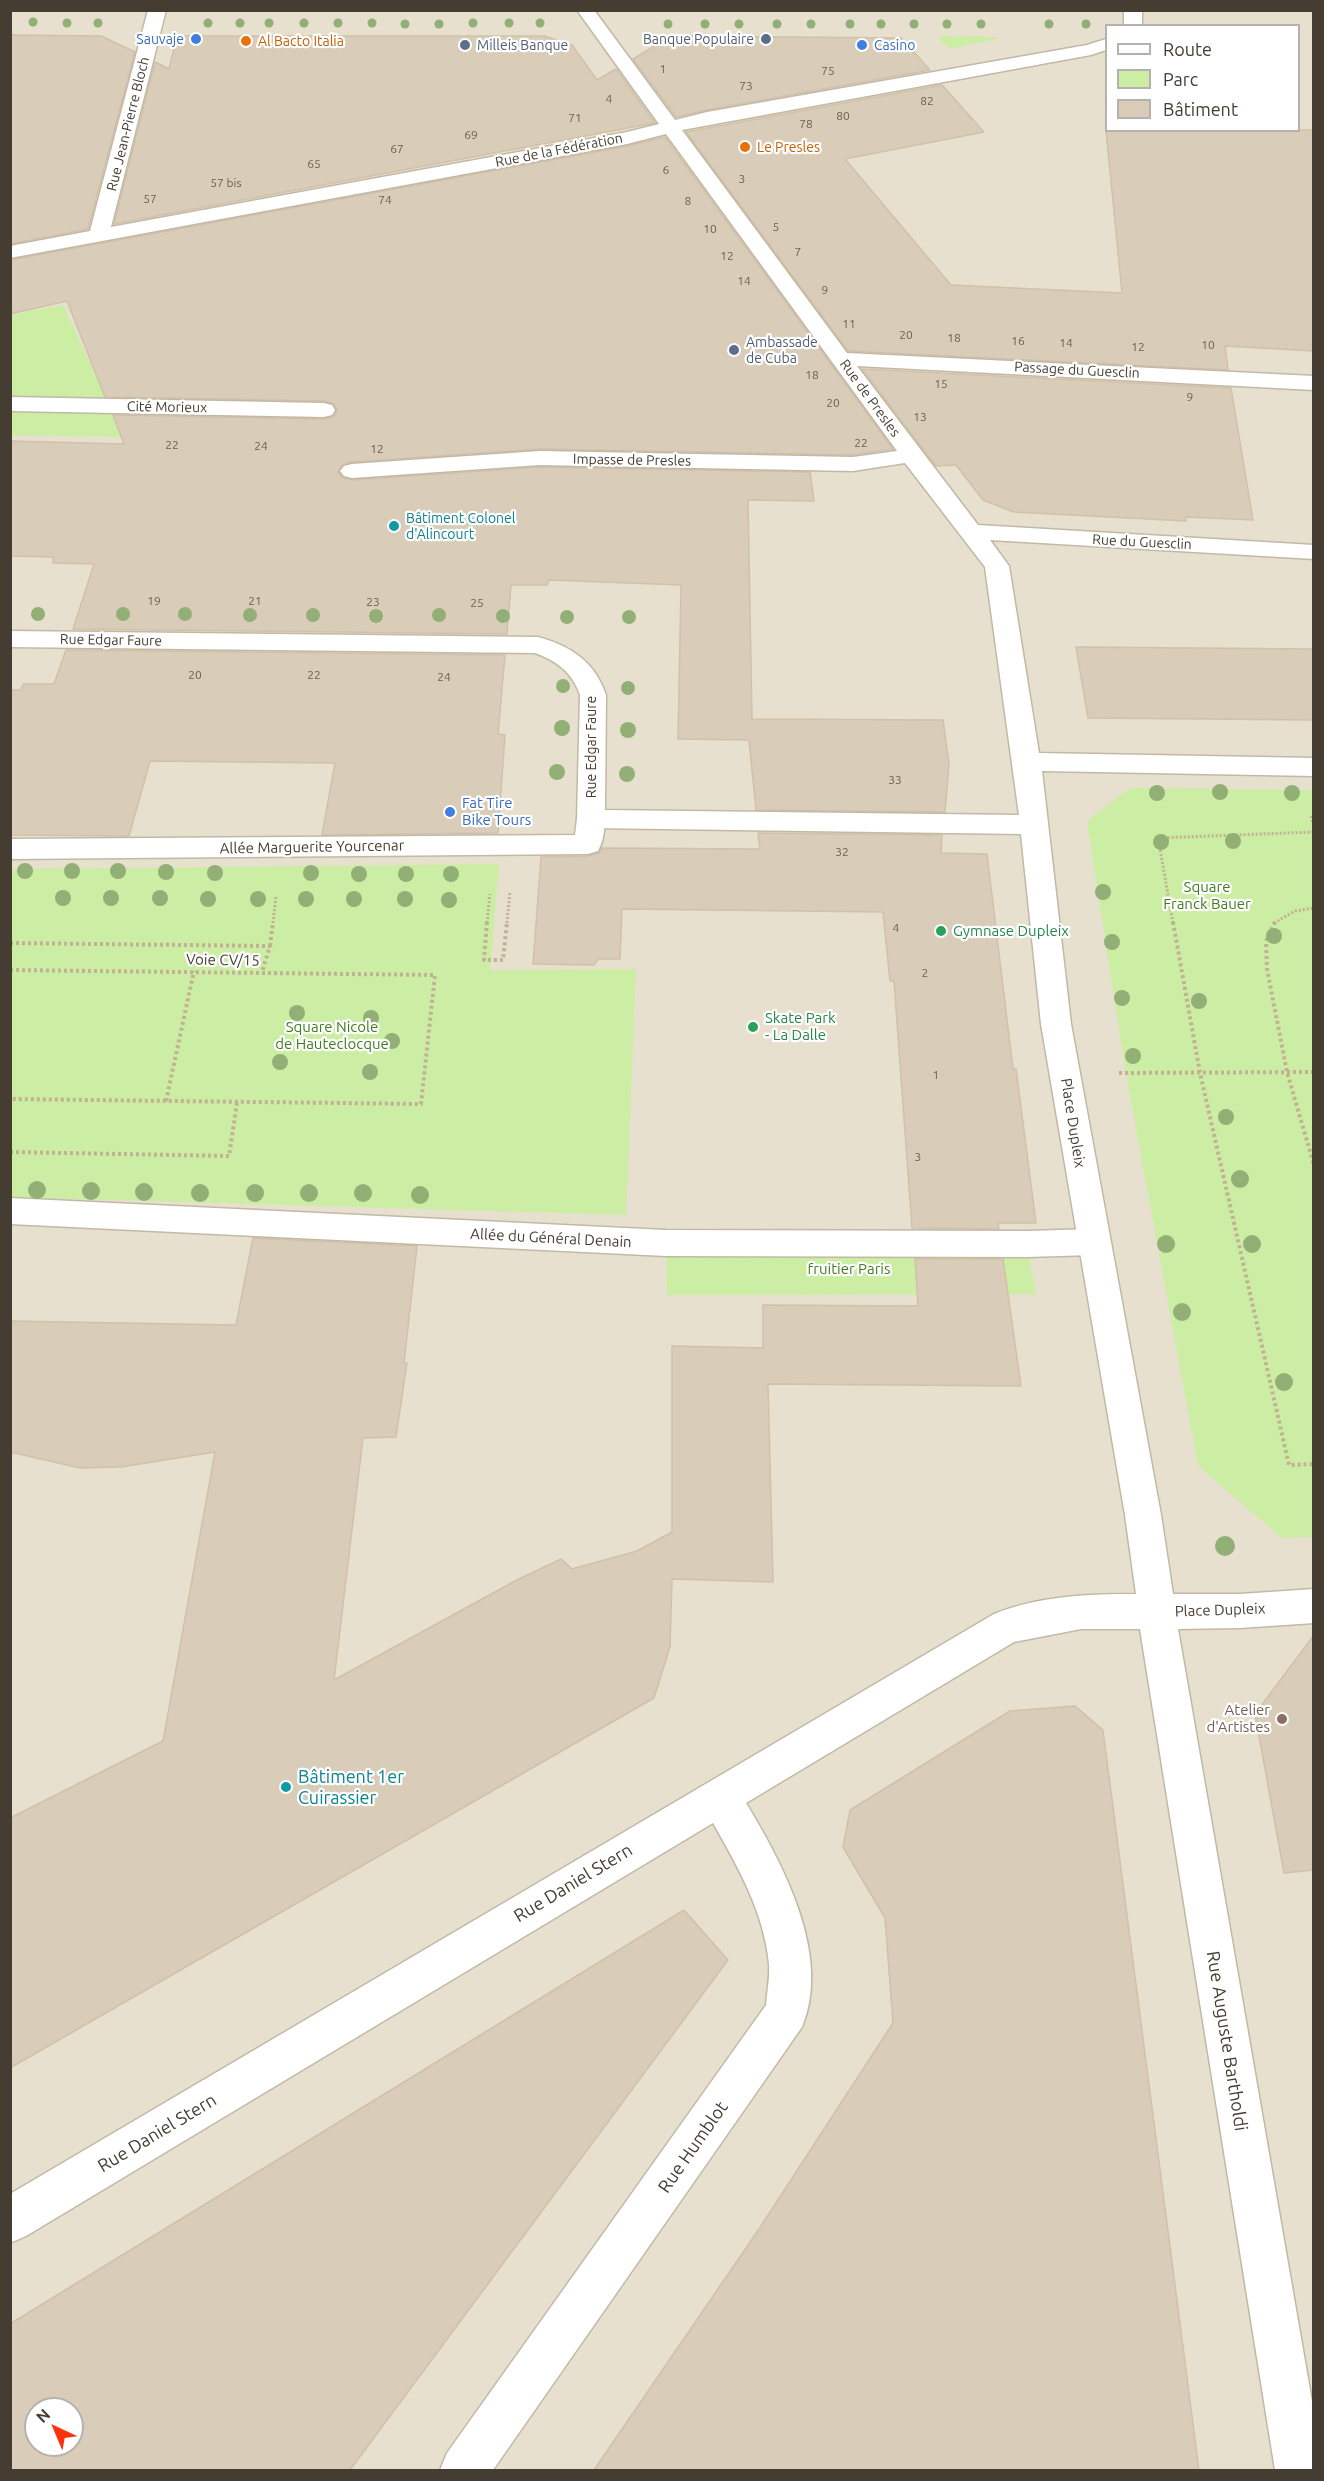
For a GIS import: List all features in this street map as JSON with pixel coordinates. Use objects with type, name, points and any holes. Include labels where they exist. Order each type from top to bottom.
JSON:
[{"type":"street","name":"Rue Jean-Pierre Bloch","points":[[99,236],[157,10]]},
{"type":"street","name":"Rue de Presles","points":[[585,10],[911,455],[997,566],[1027,762]]},
{"type":"street","name":"Rue de la Fédération","points":[[10,252],[627,138],[670,126],[1091,50],[1105,45]]},
{"type":"street","name":"Passage du Guesclin","points":[[841,359],[1314,383]]},
{"type":"street","name":"Cité Morieux","points":[[10,404],[324,410]]},
{"type":"street","name":"Impasse de Presles","points":[[352,471],[540,458],[853,464],[878,462],[911,455]]},
{"type":"street","name":"Rue du Guesclin","points":[[970,532],[1314,552]]},
{"type":"street","name":"Rue Edgar Faure","points":[[10,639],[538,645],[561,653],[589,680],[593,695],[591,819],[1033,825]]},
{"type":"street","points":[[1027,762],[1314,767]]},
{"type":"street","name":"Place Dupleix","points":[[1027,762],[1056,1024],[1158,1611],[1240,1611],[1314,1606]]},
{"type":"street","name":"Allée Marguerite Yourcenar","points":[[10,849],[588,844],[591,819]]},
{"type":"street","name":"Allée du Général Denain","points":[[10,1211],[639,1242],[1027,1244],[1093,1242]]},
{"type":"street","name":"Rue Daniel Stern","points":[[10,2220],[718,1796],[1007,1626],[1081,1612],[1158,1611]]},
{"type":"street","name":"Rue Auguste Bartholdi","points":[[1158,1611],[1167,1683],[1299,2470]]},
{"type":"street","name":"Rue Humblot","points":[[464,2470],[788,2012],[790,1964],[779,1914],[756,1858],[718,1796]]},
{"type":"path","points":[[1314,832],[1158,838],[1200,1073],[1289,1465],[1314,1464]]},
{"type":"path","points":[[494,846],[484,960],[502,960],[511,886]]},
{"type":"path","points":[[262,972],[270,946],[275,900]]},
{"type":"path","points":[[1314,908],[1295,911],[1275,922],[1266,941],[1267,969],[1287,1072],[1314,1166]]},
{"type":"path","points":[[10,943],[270,946]]},
{"type":"path","name":"Voie CV/15","points":[[10,970],[435,975],[421,1104],[237,1102]]},
{"type":"path","points":[[166,1101],[194,971]]},
{"type":"path","points":[[1065,1074],[1314,1072]]},
{"type":"path","points":[[10,1099],[237,1102],[229,1156],[10,1152]]},
{"type":"shaded area","points":[[11,11],[1313,11],[1313,2470],[11,2470]]},
{"type":"green space","points":[[940,36],[995,37],[997,39],[950,49],[938,38]]},
{"type":"green space","points":[[63,305],[94,372],[295,378],[288,406],[323,414],[317,441],[11,435],[11,315]]},
{"type":"green space","name":"Square Franck Bauer","points":[[1130,788],[1313,790],[1313,1537],[1282,1538],[1198,1466],[1126,1074],[1087,821]]},
{"type":"green space","name":"Square Nicole de Hauteclocque","points":[[499,864],[490,970],[636,969],[626,1215],[11,1197],[11,869]]},
{"type":"green space","name":"fruitier Paris","points":[[666,1243],[1027,1244],[1036,1294],[667,1295]]},
{"type":"building","points":[[10,35],[101,36],[135,52],[88,229],[10,244]]},
{"type":"building","points":[[177,36],[544,36],[572,45],[597,80],[616,69],[655,123],[114,224],[155,62],[169,69]]},
{"type":"building","points":[[672,36],[901,38],[930,70],[676,117],[633,59]]},
{"type":"building","points":[[942,85],[984,132],[845,159],[951,285],[1122,293],[1106,132],[1300,132],[1300,130],[1314,130],[1314,351],[1225,346],[1228,370],[848,351],[686,132]]},
{"type":"building","points":[[665,137],[893,449],[853,455],[540,449],[352,462],[342,465],[338,472],[343,478],[352,480],[540,467],[810,472],[814,501],[748,500],[752,719],[943,720],[949,764],[945,812],[756,810],[749,740],[678,739],[681,585],[549,580],[547,585],[511,585],[507,634],[73,629],[94,564],[53,563],[53,557],[10,556],[10,441],[124,444],[113,415],[324,419],[333,417],[337,411],[334,404],[324,401],[105,397],[67,301],[10,314],[10,260],[627,146]]},
{"type":"building","points":[[862,369],[1231,388],[1253,520],[1186,517],[1186,521],[1014,512],[983,500],[956,465],[936,466]]},
{"type":"building","points":[[1076,647],[1314,649],[1314,720],[1088,718]]},
{"type":"building","points":[[66,650],[505,655],[498,734],[505,735],[498,833],[322,835],[335,763],[150,761],[129,836],[10,835],[10,690],[21,690],[23,684],[54,684]]},
{"type":"building","points":[[758,833],[942,835],[941,853],[987,854],[1013,1069],[1016,1069],[1036,1223],[998,1223],[999,1229],[912,1228],[894,981],[890,981],[883,912],[622,909],[620,959],[598,959],[594,965],[533,964],[541,857],[588,856],[599,853],[602,848],[760,849]]},
{"type":"building","points":[[253,1238],[417,1246],[404,1363],[407,1363],[396,1437],[363,1438],[334,1680],[515,1581],[561,1559],[572,1569],[637,1551],[672,1532],[672,1346],[763,1348],[763,1305],[918,1306],[915,1259],[1003,1259],[1021,1386],[768,1384],[773,1582],[672,1579],[670,1647],[654,1698],[10,2068],[10,1818],[163,1741],[215,1452],[121,1467],[80,1468],[10,1452],[10,1321],[236,1325]]},
{"type":"building","points":[[1314,1635],[1314,1870],[1284,1873],[1255,1714]]},
{"type":"building","points":[[1075,1706],[1103,1730],[1199,2470],[594,2470],[759,2229],[893,2023],[885,1918],[843,1847],[850,1810],[1010,1711]]},
{"type":"building","points":[[684,1910],[728,1960],[350,2470],[10,2470],[10,2324]]},
{"type":"place","name":"Sauvaje","points":[[196,39]]},
{"type":"place","name":"Banque Populaire","points":[[766,39]]},
{"type":"place","name":"Al Bacto Italia","points":[[246,41]]},
{"type":"place","name":"Milleis Banque","points":[[465,45]]},
{"type":"place","name":"Casino","points":[[862,45]]},
{"type":"place","name":"Le Presles","points":[[745,147]]},
{"type":"place","name":"Ambassade de Cuba","points":[[734,350]]},
{"type":"place","name":"Bâtiment Colonel d'Alincourt","points":[[394,526]]},
{"type":"place","name":"Fat Tire Bike Tours","points":[[450,812]]},
{"type":"place","name":"Gymnase Dupleix","points":[[941,931]]},
{"type":"place","name":"Skate Park - La Dalle","points":[[753,1027]]},
{"type":"place","name":"Atelier d'Artistes","points":[[1282,1719]]},
{"type":"place","name":"Bâtiment 1er Cuirassier","points":[[286,1787]]}]
